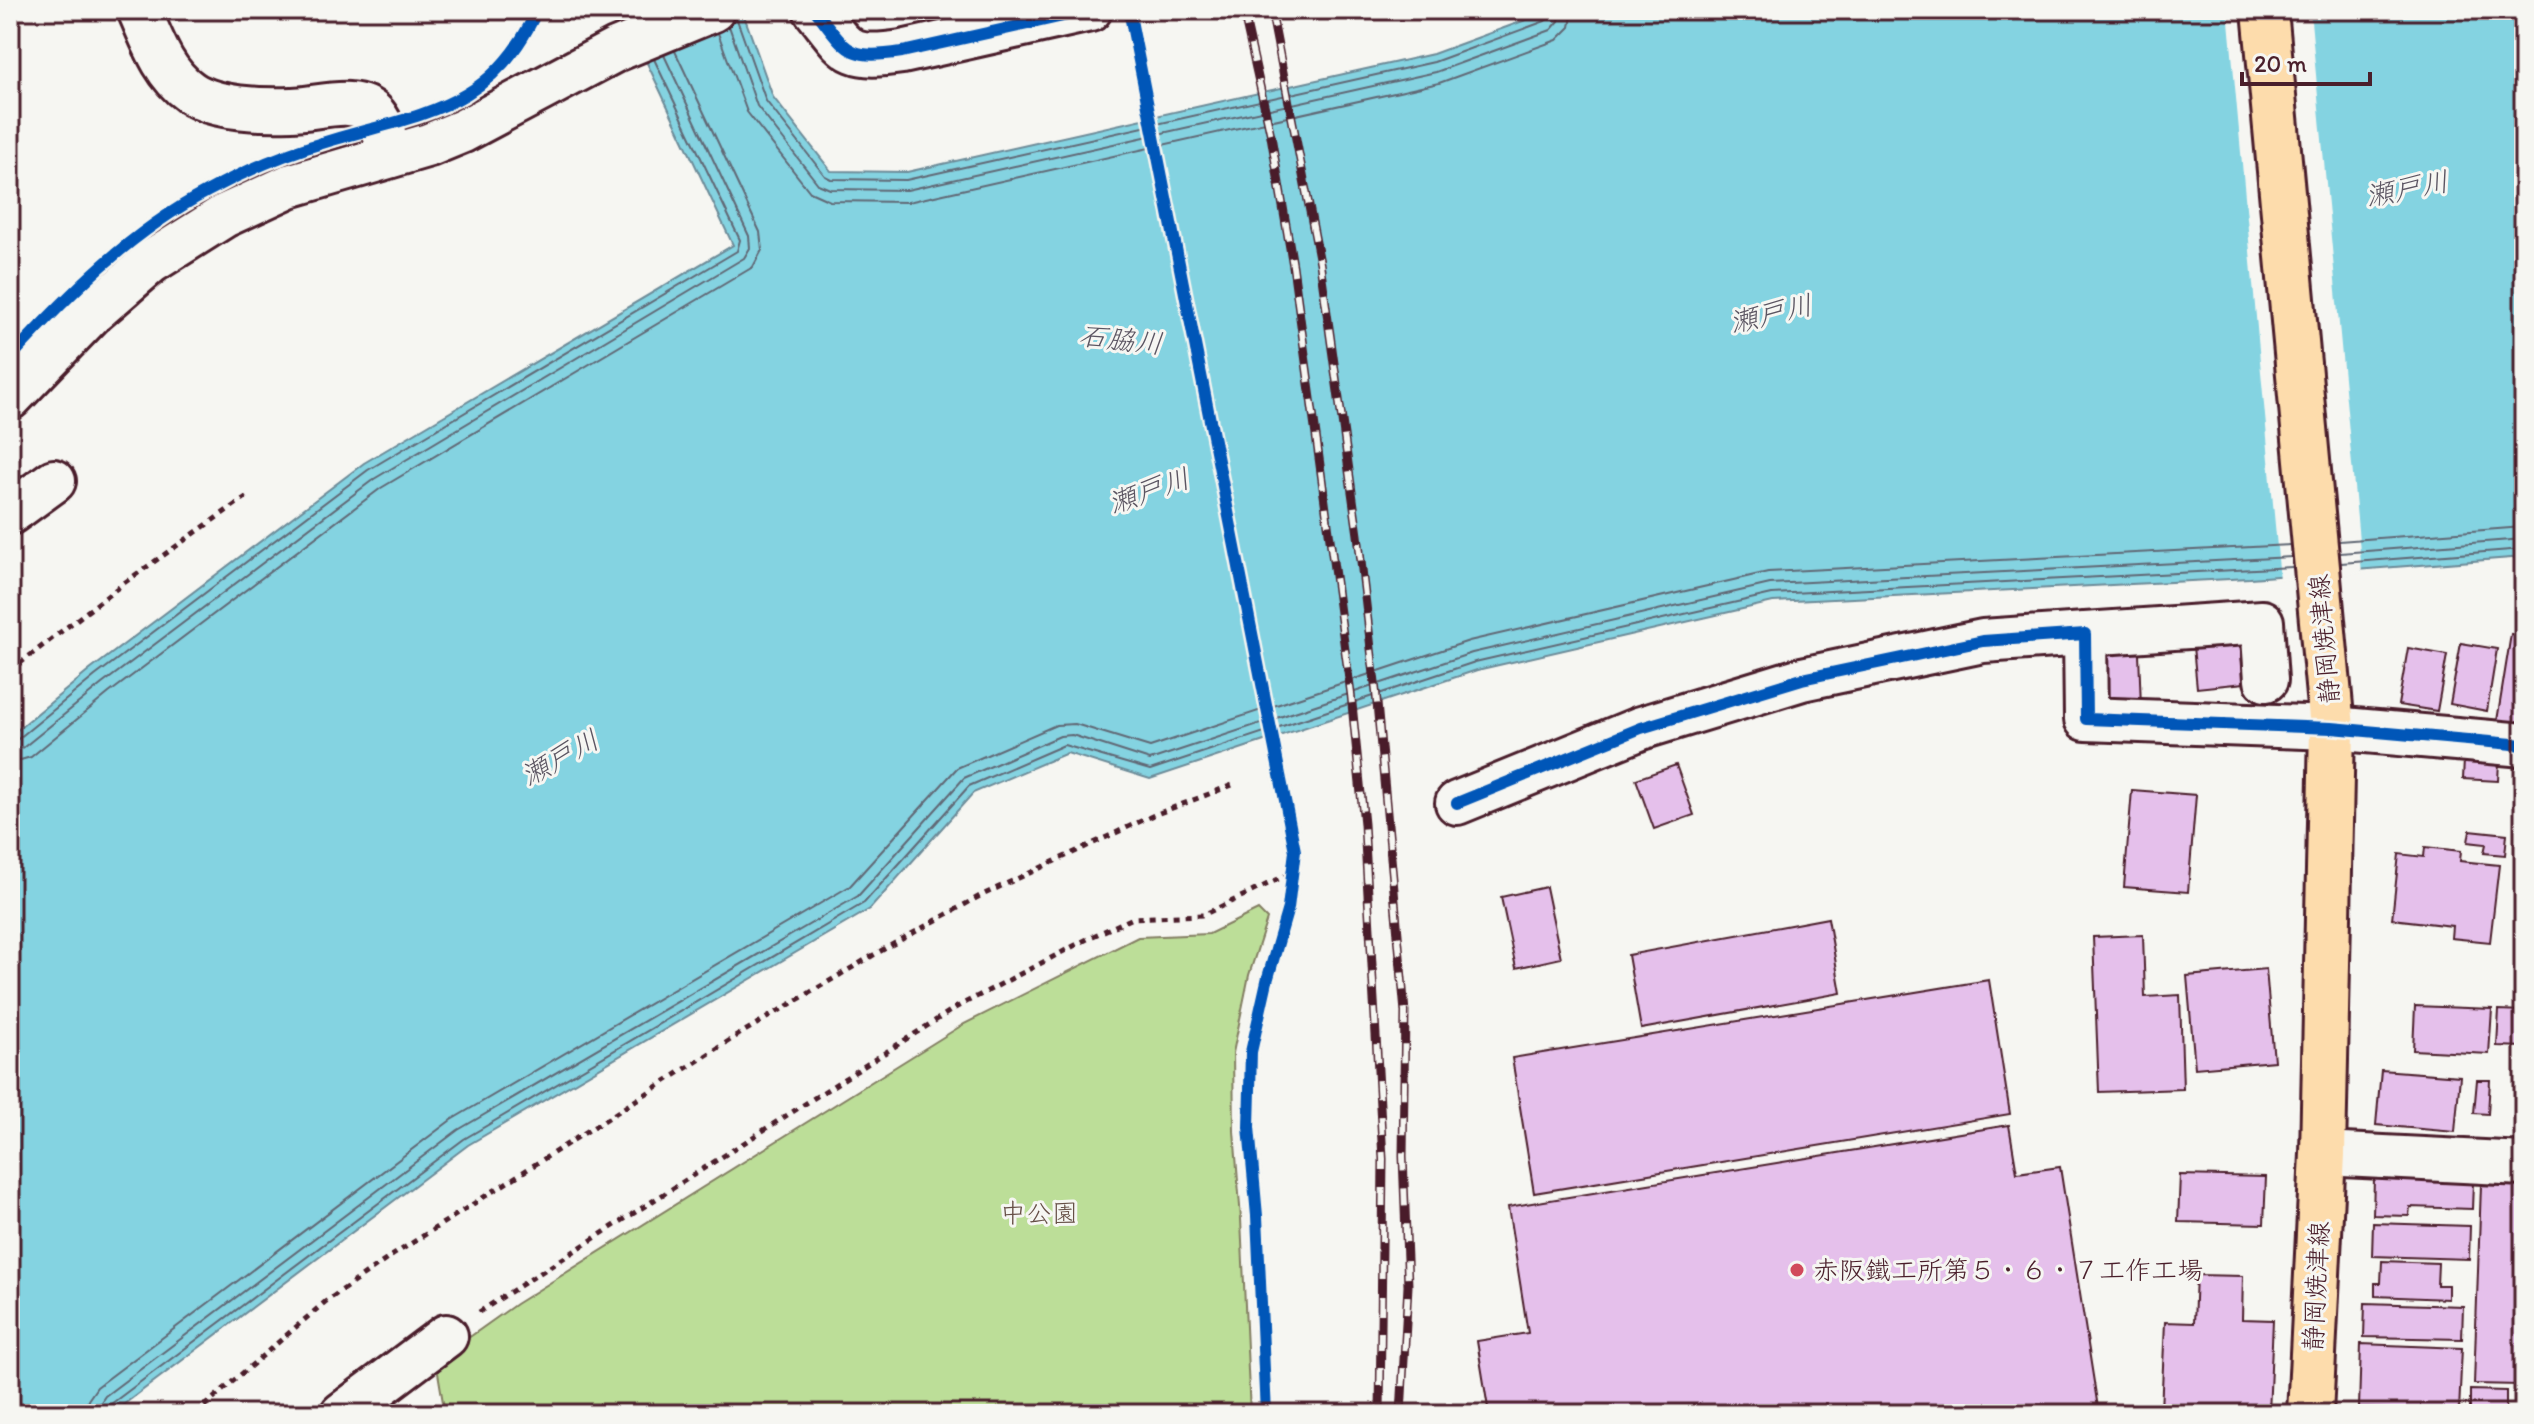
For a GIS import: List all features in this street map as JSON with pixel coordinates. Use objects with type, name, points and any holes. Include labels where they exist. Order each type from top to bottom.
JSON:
[{"type":"main road","name":"静岡焼津線","points":[[2265,10],[2331,709],[2323,1154],[2310,1414]]},
{"type":"street","points":[[139,10],[170,74],[192,94],[249,108],[360,106],[374,114],[382,127],[390,156]]},
{"type":"street","points":[[10,398],[91,314],[151,262],[224,216],[289,186],[429,145],[463,131],[616,50],[713,10]]},
{"type":"street","points":[[815,10],[842,45],[856,54],[873,56],[1090,10]]},
{"type":"street","points":[[10,513],[54,481]]},
{"type":"street","points":[[1457,803],[1641,728],[1802,679],[1983,641],[2262,622],[2266,680]]},
{"type":"street","points":[[2085,634],[2086,719],[2331,709],[2524,745]]},
{"type":"street","points":[[2323,1154],[2524,1164]]},
{"type":"street","points":[[342,1414],[446,1336]]},
{"type":"path","points":[[1131,21],[1295,851],[1288,908],[1251,1052],[1249,1127],[1257,1216],[1266,1414]]},
{"type":"path","points":[[10,671],[124,583],[246,497]]},
{"type":"path","points":[[195,1414],[325,1302],[393,1255],[743,1032],[980,896],[1154,815],[1235,784]]},
{"type":"path","points":[[446,1336],[508,1292],[955,1008],[1133,918],[1203,915],[1293,872]]},
{"type":"green space","name":"中公園","points":[[1258,910],[1267,919],[1249,975],[1233,1053],[1234,1131],[1250,1414],[512,1414],[506,1410],[500,1414],[445,1414],[436,1361],[516,1304],[964,1024],[1138,937],[1209,934]]},
{"type":"water","points":[[622,10],[742,10],[773,97],[831,171],[907,172],[1433,54],[1553,10],[2524,10],[2524,557],[2250,578],[1773,602],[1477,670],[1150,779],[1067,753],[973,793],[870,909],[468,1145],[111,1414],[10,1414],[10,736],[90,670],[364,463],[733,245]]},
{"type":"pier","points":[[2228,10],[2310,10],[2362,573],[2280,580]]},
{"type":"building","points":[[2239,631],[2244,683],[2197,688],[2192,636]]},
{"type":"building","points":[[2511,634],[2524,636],[2524,725],[2497,721]]},
{"type":"building","points":[[2461,643],[2497,649],[2487,711],[2450,704]]},
{"type":"building","points":[[2408,648],[2447,655],[2437,711],[2398,705]]},
{"type":"building","points":[[2139,653],[2141,707],[2096,709],[2093,655]]},
{"type":"building","points":[[2464,760],[2499,761],[2498,781],[2463,779]]},
{"type":"building","points":[[1676,765],[1694,815],[1654,829],[1636,779]]},
{"type":"building","points":[[2132,790],[2196,795],[2188,892],[2124,887]]},
{"type":"building","points":[[2470,830],[2507,834],[2505,855],[2484,853],[2486,844],[2468,842]]},
{"type":"building","points":[[2425,847],[2461,851],[2460,861],[2499,865],[2490,942],[2451,938],[2452,926],[2392,919],[2399,854],[2424,857]]},
{"type":"building","points":[[1546,887],[1561,958],[1516,968],[1501,897]]},
{"type":"building","points":[[1828,918],[1841,993],[1641,1029],[1628,955]]},
{"type":"building","points":[[2143,935],[2145,997],[2180,995],[2183,1089],[2099,1092],[2093,937]]},
{"type":"building","points":[[2266,969],[2274,1061],[2195,1068],[2187,976]]},
{"type":"building","points":[[1989,980],[2010,1114],[1534,1193],[1512,1058]]},
{"type":"building","points":[[2415,1006],[2492,1009],[2489,1054],[2413,1050]]},
{"type":"building","points":[[2499,1010],[2524,1011],[2524,1047],[2497,1046]]},
{"type":"building","points":[[2381,1070],[2460,1076],[2455,1132],[2376,1125]]},
{"type":"building","points":[[2477,1080],[2490,1080],[2488,1114],[2474,1113]]},
{"type":"building","name":"赤阪鐵工所第５・６・７工作工場","points":[[2009,1125],[2017,1173],[2060,1167],[2099,1414],[1489,1414],[1477,1341],[1528,1333],[1508,1207]]},
{"type":"building","points":[[2180,1175],[2266,1177],[2264,1224],[2178,1222]]},
{"type":"building","points":[[2374,1178],[2473,1182],[2472,1209],[2410,1207],[2409,1216],[2373,1215]]},
{"type":"building","points":[[2481,1185],[2524,1186],[2520,1385],[2474,1384]]},
{"type":"building","points":[[2373,1223],[2470,1226],[2469,1259],[2372,1256]]},
{"type":"building","points":[[2382,1261],[2438,1263],[2437,1285],[2448,1285],[2448,1299],[2375,1296],[2375,1283],[2381,1283]]},
{"type":"building","points":[[2196,1275],[2243,1276],[2242,1319],[2273,1320],[2269,1414],[2161,1411],[2165,1322],[2194,1323]]},
{"type":"building","points":[[2365,1303],[2463,1306],[2462,1339],[2364,1337]]},
{"type":"building","points":[[2361,1344],[2462,1348],[2459,1411],[2359,1408]]},
{"type":"building","points":[[2470,1390],[2506,1391],[2506,1412],[2470,1411]]},
{"type":"railway","points":[[1243,10],[1271,136],[1293,266],[1351,694],[1364,824],[1383,1159],[1380,1414]]},
{"type":"railway","points":[[1271,10],[1320,263],[1358,535],[1376,692],[1405,1012],[1403,1156],[1408,1286],[1401,1414]]},
{"type":"cycle path","points":[[10,358],[102,266],[152,225],[208,191],[284,156],[426,113],[452,102],[477,87],[499,68],[519,43],[537,10]]},
{"type":"cycle path","points":[[815,10],[842,43],[869,55],[902,52],[1090,10]]},
{"type":"cycle path","points":[[1129,10],[1295,851],[1288,908],[1251,1052],[1249,1127],[1257,1216],[1266,1414]]},
{"type":"cycle path","points":[[1457,803],[1641,728],[1802,679],[1983,641],[2085,634],[2086,719],[2332,728],[2524,745]]},
{"type":"place","name":"赤阪鐵工所第５・６・７工作工場","points":[[1797,1270]]},
{"type":"water label","name":"瀬戸川","points":[[2407,188]]},
{"type":"water label","name":"瀬戸川","points":[[1771,313]]},
{"type":"water label","name":"石脇川","points":[[1121,339]]},
{"type":"water label","name":"瀬戸川","points":[[1149,490]]},
{"type":"water label","name":"瀬戸川","points":[[560,757]]}]
